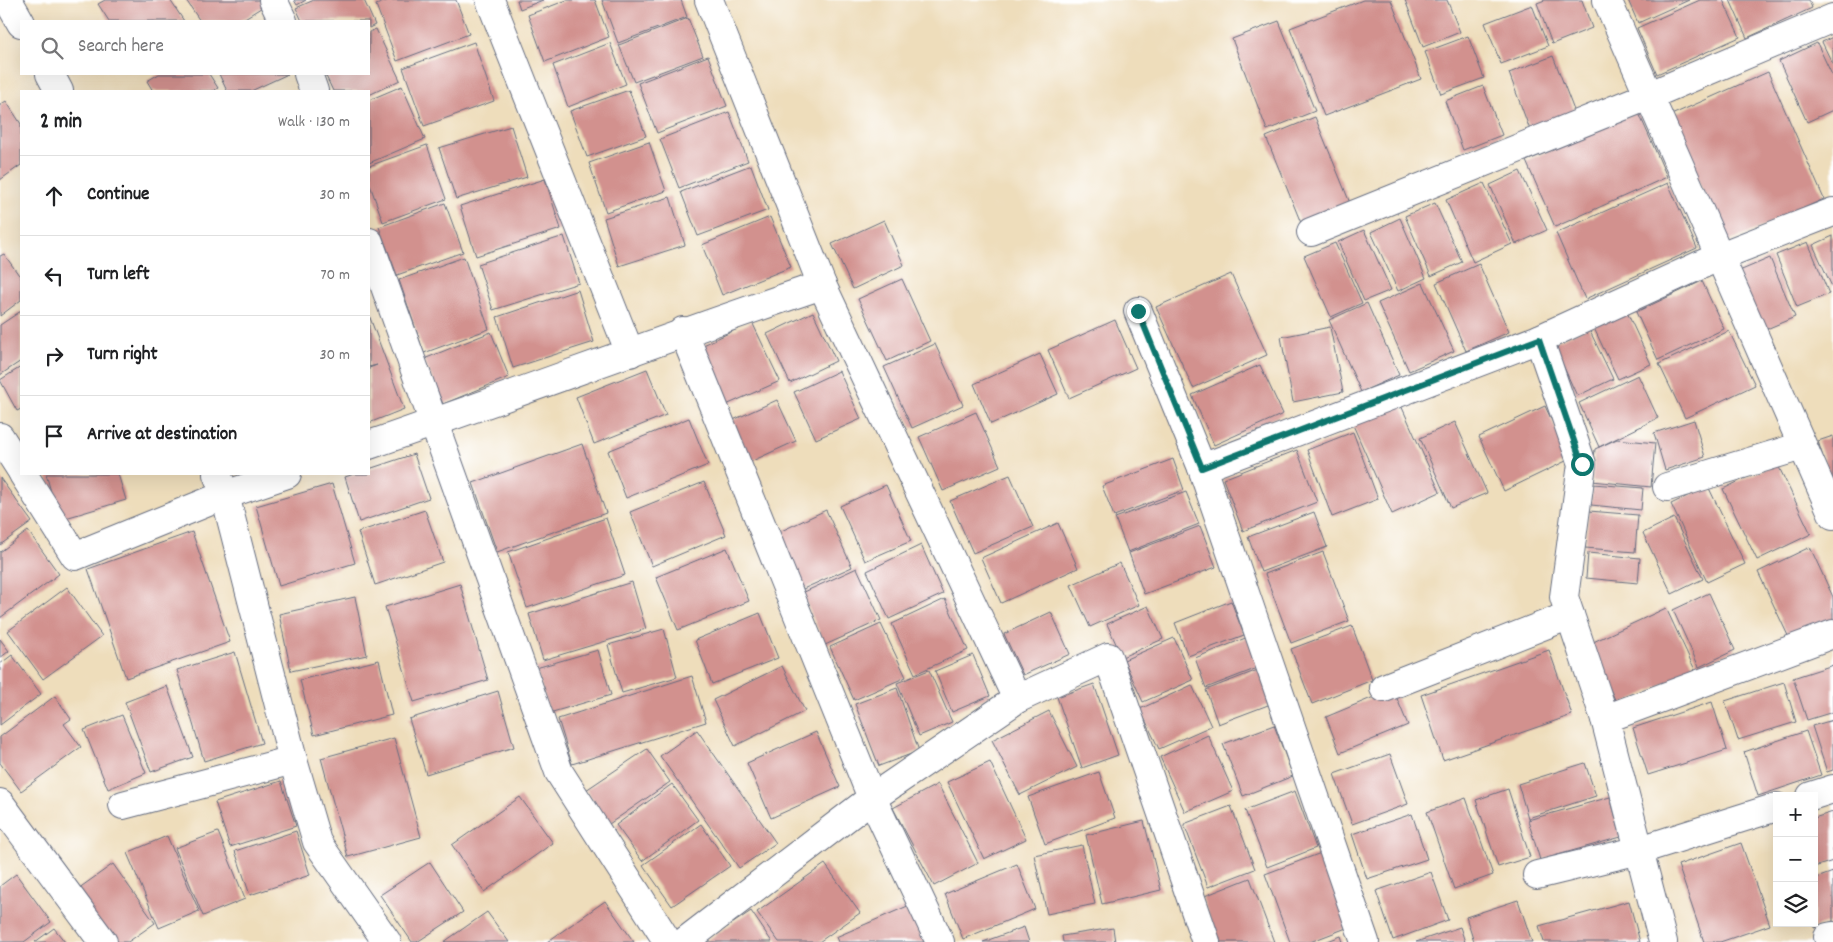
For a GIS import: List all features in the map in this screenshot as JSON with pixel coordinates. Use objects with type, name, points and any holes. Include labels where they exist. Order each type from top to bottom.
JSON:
[{"type":"street","points":[[0,5],[8,0],[20,22]]},
{"type":"street","points":[[272,0],[283,20]]},
{"type":"street","points":[[490,0],[630,354]]},
{"type":"street","points":[[709,0],[822,284],[1017,699]]},
{"type":"street","points":[[1607,0],[1718,257],[1833,515]]},
{"type":"street","points":[[1830,0],[1833,8]]},
{"type":"street","points":[[1311,232],[1648,96],[1833,18]]},
{"type":"street","points":[[51,75],[59,90]]},
{"type":"street","points":[[308,75],[314,90]]},
{"type":"street","points":[[1202,468],[1539,339],[1718,257],[1833,212]]},
{"type":"street","points":[[370,245],[559,772],[668,942]]},
{"type":"street","points":[[370,446],[630,354],[683,331],[822,284]]},
{"type":"street","points":[[1138,311],[1202,468],[1365,942]]},
{"type":"street","points":[[683,331],[872,798],[940,942]]},
{"type":"street","points":[[1539,339],[1582,464],[1564,597],[1605,719],[1663,942]]},
{"type":"street","points":[[0,437],[20,468]]},
{"type":"street","points":[[1666,487],[1802,446]]},
{"type":"street","points":[[24,475],[75,556],[221,484],[280,475]]},
{"type":"street","points":[[221,484],[293,760],[317,842],[386,942]]},
{"type":"street","points":[[1384,688],[1570,615]]},
{"type":"street","points":[[1605,719],[1833,634]]},
{"type":"street","points":[[684,942],[872,798],[1017,699],[1108,656],[1206,942]]},
{"type":"street","points":[[123,805],[293,760]]},
{"type":"street","points":[[1818,794],[1833,789]]},
{"type":"street","points":[[0,803],[103,942]]},
{"type":"street","points":[[1537,875],[1640,850],[1773,808]]},
{"type":"building","points":[[105,0],[170,0],[183,20],[108,20],[98,4]]},
{"type":"building","points":[[186,0],[260,0],[264,6],[242,20],[199,20]]},
{"type":"building","points":[[294,0],[306,0],[297,5]]},
{"type":"building","points":[[314,0],[364,0],[375,25],[370,28],[370,20],[302,20],[296,8]]},
{"type":"building","points":[[389,0],[456,0],[469,34],[397,61],[376,5]]},
{"type":"building","points":[[517,0],[543,0],[520,9]]},
{"type":"building","points":[[567,0],[595,0],[609,37],[545,62],[528,15]]},
{"type":"building","points":[[602,0],[681,0],[687,17],[618,43]]},
{"type":"building","points":[[1363,0],[1391,0],[1421,79],[1324,116],[1290,28]]},
{"type":"building","points":[[1405,0],[1447,0],[1460,32],[1423,47]]},
{"type":"building","points":[[1545,0],[1582,0],[1592,28],[1552,44],[1537,3]]},
{"type":"building","points":[[1628,0],[1689,0],[1638,23]]},
{"type":"building","points":[[1700,0],[1723,0],[1740,37],[1657,74],[1637,28]]},
{"type":"building","points":[[1730,0],[1809,0],[1812,8],[1747,38]]},
{"type":"building","points":[[1532,5],[1548,46],[1501,64],[1485,23]]},
{"type":"building","points":[[688,18],[703,56],[634,82],[619,45]]},
{"type":"building","points":[[1279,21],[1315,111],[1267,130],[1232,39]]},
{"type":"building","points":[[376,29],[400,80],[370,95],[370,90],[333,90],[325,75],[370,75],[370,32]]},
{"type":"building","points":[[1468,36],[1484,78],[1441,94],[1425,52]]},
{"type":"building","points":[[1833,37],[1833,65],[1822,42]]},
{"type":"building","points":[[474,42],[494,101],[424,126],[403,68]]},
{"type":"building","points":[[610,43],[626,84],[568,107],[553,65]]},
{"type":"building","points":[[1817,43],[1833,77],[1833,110],[1807,122],[1779,61]]},
{"type":"building","points":[[708,56],[727,106],[657,133],[638,83]]},
{"type":"building","points":[[1553,56],[1575,113],[1530,130],[1509,73]]},
{"type":"building","points":[[1768,72],[1824,199],[1726,243],[1669,116]]},
{"type":"building","points":[[157,75],[210,75],[218,88],[215,90],[152,90],[147,81]]},
{"type":"building","points":[[219,75],[286,75],[253,90],[227,90]]},
{"type":"building","points":[[402,86],[425,139],[370,163],[370,100]]},
{"type":"building","points":[[1483,86],[1502,135],[1463,150],[1445,101]]},
{"type":"building","points":[[629,90],[646,136],[587,157],[570,111]]},
{"type":"building","points":[[6,101],[20,122],[20,166],[0,180],[0,105]]},
{"type":"building","points":[[1638,111],[1667,177],[1555,227],[1526,161]]},
{"type":"building","points":[[729,112],[748,161],[679,188],[660,139]]},
{"type":"building","points":[[1315,117],[1350,203],[1301,223],[1266,137]]},
{"type":"building","points":[[511,126],[527,177],[456,199],[439,148]]},
{"type":"building","points":[[649,142],[666,191],[606,212],[589,163]]},
{"type":"building","points":[[427,145],[446,199],[383,222],[370,185],[370,166]]},
{"type":"building","points":[[751,165],[768,210],[698,236],[681,192]]},
{"type":"building","points":[[1520,171],[1547,230],[1516,244],[1490,185]]},
{"type":"building","points":[[545,179],[561,229],[476,256],[460,206]]},
{"type":"building","points":[[1484,183],[1512,244],[1473,262],[1446,200]]},
{"type":"building","points":[[1668,183],[1697,248],[1585,299],[1556,233]]},
{"type":"building","points":[[670,197],[685,245],[619,266],[604,218]]},
{"type":"building","points":[[445,203],[463,252],[397,275],[379,227]]},
{"type":"building","points":[[1435,203],[1462,262],[1431,276],[1405,216]]},
{"type":"building","points":[[770,217],[791,267],[722,295],[702,245]]},
{"type":"building","points":[[1400,218],[1426,278],[1398,291],[1371,232]]},
{"type":"building","points":[[884,220],[904,265],[853,289],[832,244]]},
{"type":"building","points":[[1364,230],[1391,290],[1364,301],[1338,242]]},
{"type":"building","points":[[564,236],[579,283],[493,310],[478,264]]},
{"type":"building","points":[[1833,236],[1833,289],[1813,245]]},
{"type":"building","points":[[1808,242],[1829,294],[1797,307],[1776,255]]},
{"type":"building","points":[[1335,243],[1362,303],[1331,317],[1304,256]]},
{"type":"building","points":[[4,254],[20,277],[20,301],[0,316],[0,256]]},
{"type":"building","points":[[464,257],[489,329],[424,353],[399,280]]},
{"type":"building","points":[[1770,258],[1795,317],[1762,331],[1737,272]]},
{"type":"building","points":[[1479,264],[1509,332],[1466,351],[1436,283]]},
{"type":"building","points":[[1231,274],[1267,355],[1193,388],[1156,307]]},
{"type":"building","points":[[902,279],[930,341],[887,361],[858,299]]},
{"type":"building","points":[[1702,281],[1724,329],[1658,360],[1636,312]]},
{"type":"building","points":[[1423,283],[1454,351],[1409,371],[1378,303]]},
{"type":"building","points":[[578,290],[594,342],[513,368],[497,317]]},
{"type":"building","points":[[1367,303],[1399,375],[1361,392],[1329,320]]},
{"type":"building","points":[[1626,310],[1651,364],[1618,379],[1593,326]]},
{"type":"building","points":[[20,312],[20,362],[0,375],[0,325]]},
{"type":"building","points":[[813,312],[836,361],[790,383],[767,334]]},
{"type":"building","points":[[370,318],[404,409],[370,423],[370,368],[377,365],[370,367]]},
{"type":"building","points":[[1115,320],[1136,368],[1069,398],[1048,350]]},
{"type":"building","points":[[752,322],[780,381],[724,406],[697,348]]},
{"type":"building","points":[[1330,327],[1343,392],[1293,402],[1281,337]]},
{"type":"building","points":[[1588,327],[1613,379],[1577,396],[1553,343]]},
{"type":"building","points":[[1729,331],[1755,385],[1685,418],[1659,364]]},
{"type":"building","points":[[491,332],[509,377],[443,404],[424,359]]},
{"type":"building","points":[[935,344],[963,405],[912,428],[884,367]]},
{"type":"building","points":[[1040,354],[1058,394],[991,424],[974,384]]},
{"type":"building","points":[[1260,365],[1283,414],[1214,445],[1192,395]]},
{"type":"building","points":[[20,368],[20,410],[17,411],[0,380]]},
{"type":"building","points":[[647,369],[666,415],[594,444],[576,397]]},
{"type":"building","points":[[839,371],[861,419],[816,439],[794,392]]},
{"type":"building","points":[[1638,375],[1658,418],[1599,447],[1579,403]]},
{"type":"building","points":[[777,400],[796,441],[750,462],[731,421]]},
{"type":"building","points":[[1400,403],[1440,492],[1392,514],[1353,425]]},
{"type":"building","points":[[1545,406],[1570,459],[1504,491],[1479,437]]},
{"type":"building","points":[[976,412],[1000,466],[943,491],[919,437]]},
{"type":"building","points":[[689,418],[708,465],[626,498],[608,451]]},
{"type":"building","points":[[1694,420],[1705,457],[1665,470],[1654,433]]},
{"type":"building","points":[[1455,422],[1487,493],[1451,508],[1420,438]]},
{"type":"building","points":[[1353,432],[1378,499],[1332,517],[1307,450]]},
{"type":"building","points":[[1833,436],[1833,489],[1818,441]]},
{"type":"building","points":[[1617,439],[1655,443],[1651,487],[1592,481],[1595,449]]},
{"type":"building","points":[[582,444],[606,513],[497,552],[473,483]]},
{"type":"building","points":[[1297,450],[1317,502],[1243,531],[1223,479]]},
{"type":"building","points":[[414,454],[429,498],[359,522],[345,477],[351,475],[370,475],[370,469]]},
{"type":"building","points":[[1173,459],[1184,490],[1114,516],[1102,486]]},
{"type":"building","points":[[1777,463],[1811,534],[1757,560],[1723,489]]},
{"type":"building","points":[[46,475],[118,475],[126,500],[59,520]]},
{"type":"building","points":[[1010,475],[1033,527],[973,553],[950,501]]},
{"type":"building","points":[[0,478],[32,522],[0,545]]},
{"type":"building","points":[[704,482],[726,535],[652,566],[630,512]]},
{"type":"building","points":[[332,484],[355,563],[279,586],[256,506]]},
{"type":"building","points":[[1593,484],[1643,488],[1641,510],[1591,505]]},
{"type":"building","points":[[886,485],[911,541],[865,561],[840,506]]},
{"type":"building","points":[[1708,486],[1745,564],[1707,582],[1671,504]]},
{"type":"building","points":[[1186,492],[1199,524],[1128,552],[1115,518]]},
{"type":"building","points":[[425,510],[443,562],[375,585],[358,532]]},
{"type":"building","points":[[826,510],[852,567],[803,589],[777,533]]},
{"type":"building","points":[[1589,511],[1638,515],[1635,552],[1585,548]]},
{"type":"building","points":[[1314,512],[1327,547],[1261,572],[1248,537]]},
{"type":"building","points":[[606,518],[625,575],[527,608],[508,552]]},
{"type":"building","points":[[1674,518],[1703,579],[1672,594],[1643,533]]},
{"type":"building","points":[[1058,523],[1078,568],[1001,603],[981,558]]},
{"type":"building","points":[[1200,526],[1216,567],[1144,594],[1129,553]]},
{"type":"building","points":[[28,531],[59,574],[0,618],[0,552]]},
{"type":"building","points":[[192,532],[230,642],[126,678],[88,569]]},
{"type":"building","points":[[921,545],[943,594],[889,619],[867,571]]},
{"type":"building","points":[[1810,547],[1833,597],[1833,620],[1790,640],[1758,572]]},
{"type":"building","points":[[727,548],[749,601],[678,630],[656,577]]},
{"type":"building","points":[[1323,552],[1349,621],[1291,643],[1265,574]]},
{"type":"building","points":[[1588,553],[1640,558],[1638,583],[1586,578]]},
{"type":"building","points":[[1120,563],[1139,605],[1090,627],[1071,585]]},
{"type":"building","points":[[857,568],[881,620],[825,645],[802,593]]},
{"type":"building","points":[[632,582],[646,629],[543,660],[529,614]]},
{"type":"building","points":[[460,584],[488,680],[414,702],[385,607]]},
{"type":"building","points":[[67,587],[102,636],[43,679],[8,631]]},
{"type":"building","points":[[1709,593],[1735,650],[1699,667],[1673,610]]},
{"type":"building","points":[[355,597],[367,655],[291,671],[279,614]]},
{"type":"building","points":[[945,599],[968,650],[915,674],[892,624]]},
{"type":"building","points":[[1231,601],[1244,635],[1188,656],[1175,623]]},
{"type":"building","points":[[1148,606],[1163,639],[1122,657],[1107,624]]},
{"type":"building","points":[[1666,608],[1695,670],[1618,706],[1589,644]]},
{"type":"building","points":[[1051,612],[1070,654],[1023,675],[1004,634]]},
{"type":"building","points":[[760,613],[778,658],[712,684],[695,640]]},
{"type":"building","points":[[881,624],[906,677],[854,700],[830,647]]},
{"type":"building","points":[[1352,626],[1372,680],[1312,704],[1291,649]]},
{"type":"building","points":[[664,629],[677,677],[622,693],[608,645]]},
{"type":"building","points":[[1248,637],[1260,667],[1206,688],[1195,658]]},
{"type":"building","points":[[1174,638],[1193,680],[1143,702],[1124,660]]},
{"type":"building","points":[[0,639],[9,651],[0,658]]},
{"type":"building","points":[[598,650],[611,695],[549,713],[536,668]]},
{"type":"building","points":[[1549,650],[1572,715],[1443,760],[1421,695]]},
{"type":"building","points":[[235,652],[262,743],[204,761],[177,670]]},
{"type":"building","points":[[12,655],[41,694],[0,725],[0,664]]},
{"type":"building","points":[[973,655],[990,696],[952,712],[935,671]]},
{"type":"building","points":[[379,660],[392,715],[314,735],[300,680]]},
{"type":"building","points":[[1833,665],[1833,712],[1807,720],[1793,678]]},
{"type":"building","points":[[782,666],[805,711],[735,746],[713,700]]},
{"type":"building","points":[[1263,668],[1276,702],[1218,724],[1206,690]]},
{"type":"building","points":[[929,670],[952,722],[919,736],[897,683]]},
{"type":"building","points":[[692,676],[706,722],[572,764],[558,719]]},
{"type":"building","points":[[1784,682],[1796,722],[1738,740],[1725,701]]},
{"type":"building","points":[[1094,684],[1118,755],[1082,768],[1057,697]]},
{"type":"building","points":[[1192,685],[1211,726],[1159,749],[1140,709]]},
{"type":"building","points":[[167,686],[193,757],[151,772],[125,702]]},
{"type":"building","points":[[897,688],[919,751],[879,766],[855,704]]},
{"type":"building","points":[[1393,689],[1408,725],[1340,753],[1326,717]]},
{"type":"building","points":[[498,691],[514,747],[426,774],[409,719]]},
{"type":"building","points":[[55,696],[71,719],[64,724],[81,747],[21,791],[0,763],[0,737]]},
{"type":"building","points":[[1712,702],[1727,750],[1648,775],[1633,728]]},
{"type":"building","points":[[1049,711],[1077,767],[1020,795],[992,740]]},
{"type":"building","points":[[122,715],[146,773],[108,789],[84,730]]},
{"type":"building","points":[[1833,720],[1833,770],[1827,772],[1812,726]]},
{"type":"building","points":[[1274,725],[1293,776],[1243,796],[1223,744]]},
{"type":"building","points":[[697,730],[776,843],[739,868],[660,756]]},
{"type":"building","points":[[1806,731],[1821,775],[1758,796],[1744,752]]},
{"type":"building","points":[[816,732],[840,787],[771,818],[747,763]]},
{"type":"building","points":[[1208,735],[1233,791],[1185,812],[1160,757]]},
{"type":"building","points":[[394,738],[421,837],[348,857],[321,758]]},
{"type":"building","points":[[647,749],[670,782],[609,824],[586,790]]},
{"type":"building","points":[[1390,754],[1408,804],[1352,824],[1334,774]]},
{"type":"building","points":[[990,762],[1026,839],[984,859],[947,782]]},
{"type":"building","points":[[1585,763],[1596,796],[1528,818],[1518,784]]},
{"type":"building","points":[[1099,772],[1115,818],[1045,844],[1028,797]]},
{"type":"building","points":[[281,781],[296,826],[230,847],[215,802]]},
{"type":"building","points":[[672,784],[698,820],[642,861],[616,825]]},
{"type":"building","points":[[938,784],[978,863],[934,886],[893,808]]},
{"type":"building","points":[[1508,789],[1530,857],[1498,867],[1476,800]]},
{"type":"building","points":[[1295,791],[1316,848],[1267,867],[1245,810]]},
{"type":"building","points":[[520,797],[553,843],[484,892],[452,845]]},
{"type":"building","points":[[1610,797],[1621,837],[1540,860],[1528,820]]},
{"type":"building","points":[[1466,798],[1493,875],[1454,889],[1427,812]]},
{"type":"building","points":[[1231,806],[1255,869],[1208,887],[1184,824]]},
{"type":"building","points":[[1833,812],[1833,861],[1818,866],[1818,837],[1818,817]]},
{"type":"building","points":[[1412,814],[1427,859],[1367,879],[1352,834]]},
{"type":"building","points":[[1144,821],[1161,890],[1102,904],[1086,835]]},
{"type":"building","points":[[701,824],[730,866],[672,906],[643,865]]},
{"type":"building","points":[[296,831],[310,875],[250,895],[235,851]]},
{"type":"building","points":[[218,832],[245,899],[203,916],[175,848]]},
{"type":"building","points":[[167,836],[199,911],[159,928],[127,853]]},
{"type":"building","points":[[1741,843],[1770,925],[1720,942],[1704,942],[1678,865]]},
{"type":"building","points":[[1082,845],[1095,904],[1047,914],[1034,855]]},
{"type":"building","points":[[1321,853],[1349,927],[1310,942],[1290,942],[1265,874]]},
{"type":"building","points":[[430,862],[463,912],[417,942],[412,942],[380,895]]},
{"type":"building","points":[[113,864],[155,923],[128,942],[111,942],[75,891]]},
{"type":"building","points":[[825,864],[860,913],[819,942],[779,942],[757,912]]},
{"type":"building","points":[[1017,864],[1035,909],[963,939],[945,894]]},
{"type":"building","points":[[1431,872],[1448,920],[1393,940],[1376,891]]},
{"type":"building","points":[[1833,872],[1833,921],[1818,927],[1818,882],[1818,878]]},
{"type":"building","points":[[16,874],[51,922],[24,942],[0,942],[0,886]]},
{"type":"building","points":[[1250,878],[1274,942],[1218,942],[1202,897]]},
{"type":"building","points":[[1518,900],[1532,942],[1474,942],[1466,917]]},
{"type":"building","points":[[605,901],[634,942],[547,942]]},
{"type":"building","points":[[1629,901],[1640,942],[1544,942],[1539,926]]},
{"type":"building","points":[[910,905],[926,942],[838,942],[836,937]]},
{"type":"building","points":[[751,911],[772,942],[705,942]]},
{"type":"building","points":[[487,912],[509,942],[444,942]]},
{"type":"building","points":[[1024,927],[1029,942],[983,942]]},
{"type":"building","points":[[1460,927],[1465,942],[1416,942]]},
{"type":"building","points":[[54,928],[65,942],[35,942]]},
{"type":"building","points":[[1113,928],[1115,942],[1063,942],[1062,936]]},
{"type":"building","points":[[1341,936],[1343,942],[1325,942]]},
{"type":"route","points":[[1138,311],[1202,468],[1539,339],[1582,464]]}]
